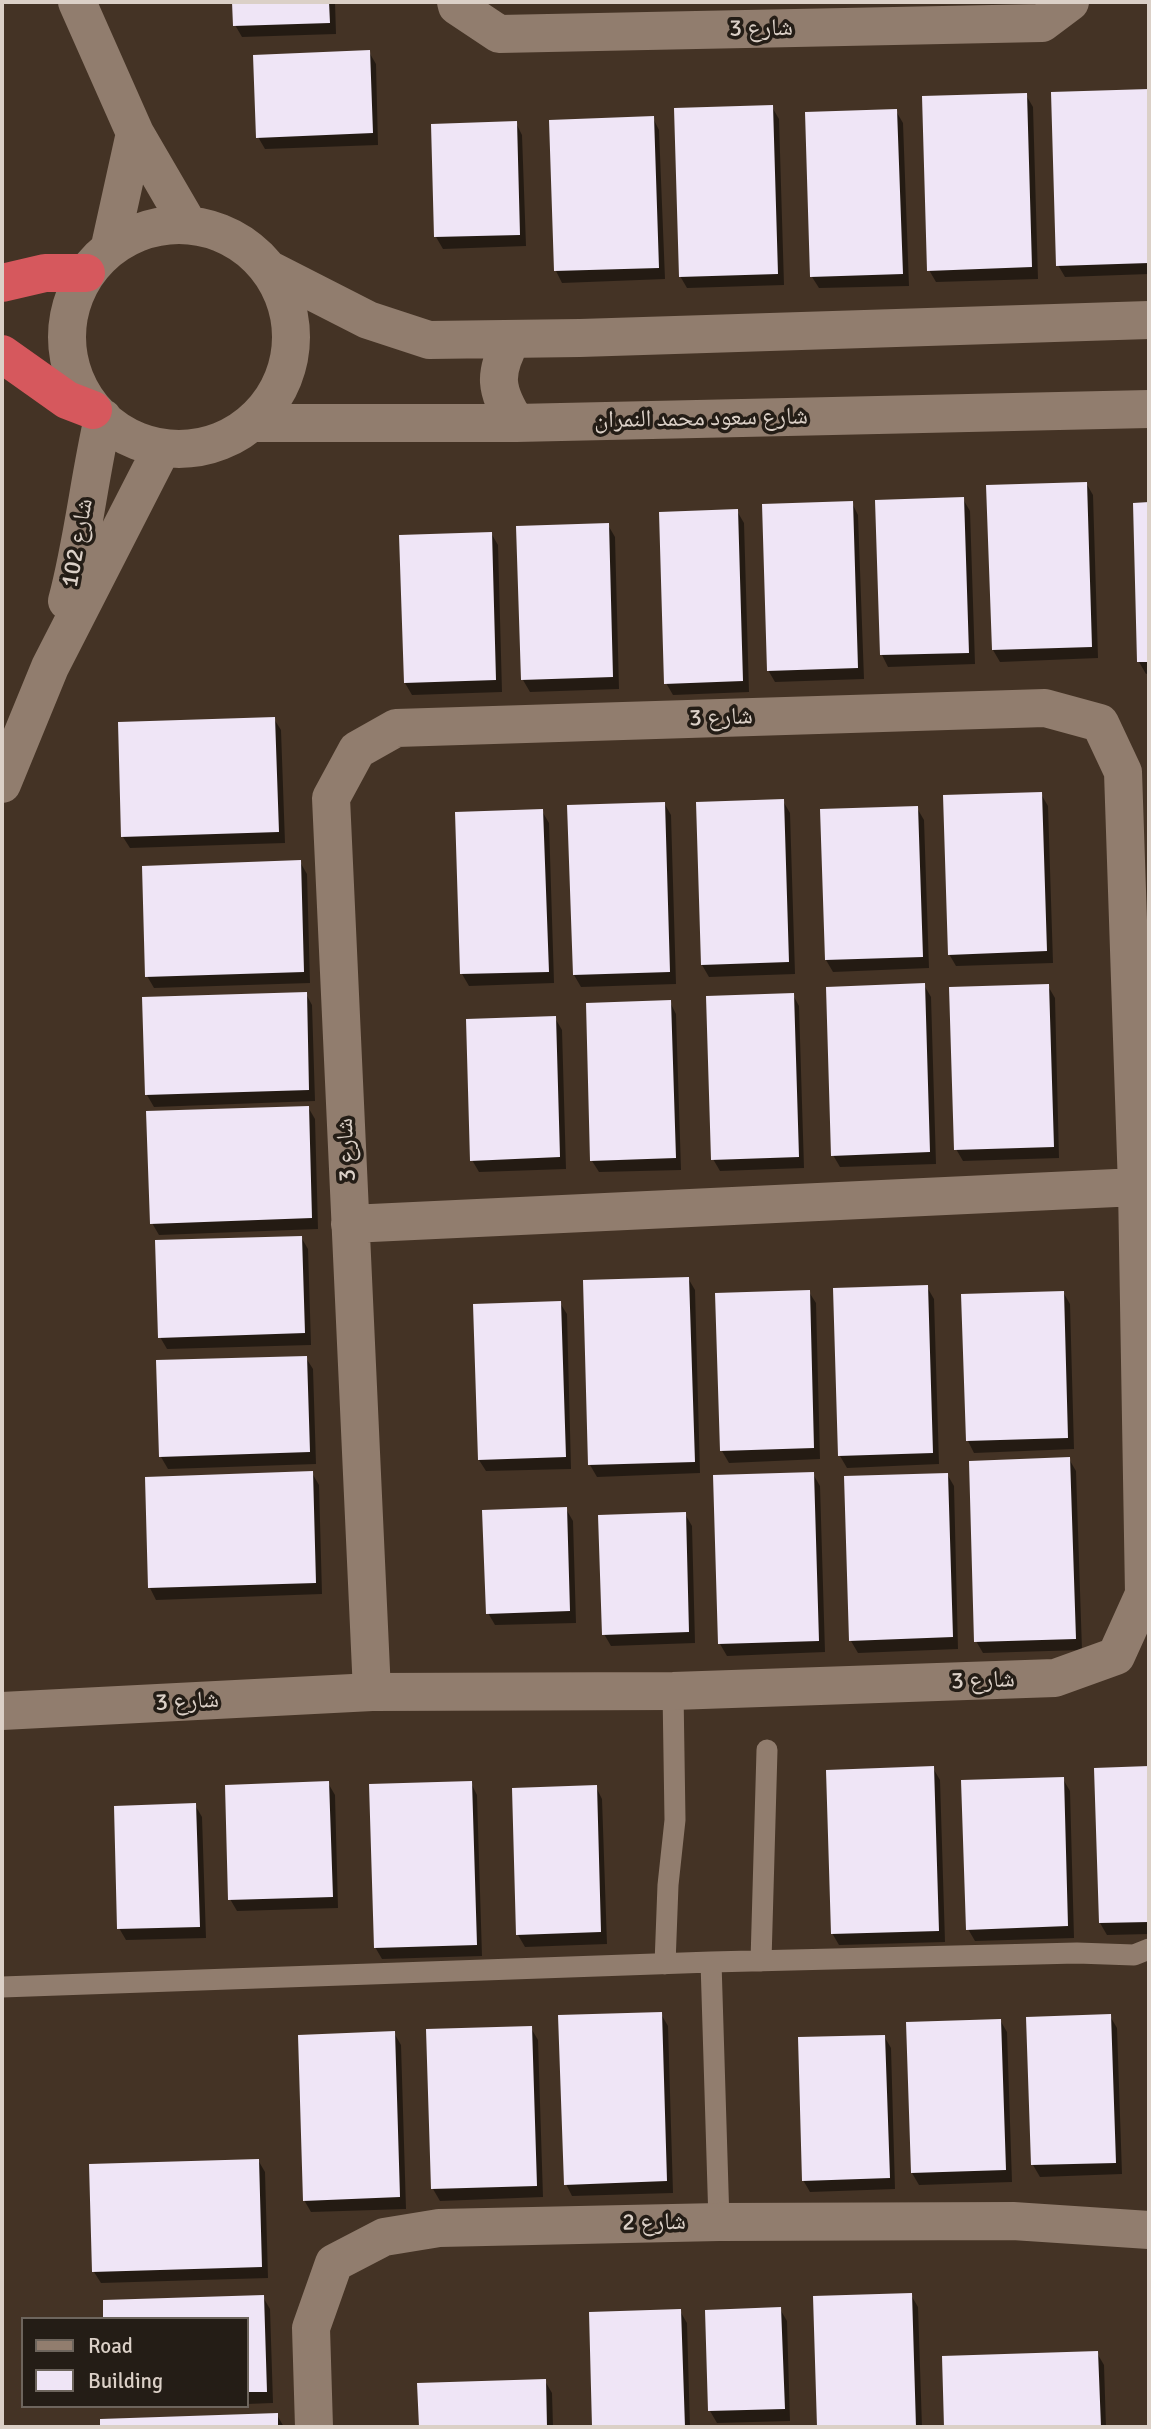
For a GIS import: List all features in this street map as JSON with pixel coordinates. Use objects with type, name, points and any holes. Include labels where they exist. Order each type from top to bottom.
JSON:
[{"type":"highway","points":[[2,283],[98,259]]},
{"type":"highway","points":[[2,354],[67,400],[98,414]]},
{"type":"street","points":[[77,2],[135,134],[188,224]]},
{"type":"street","name":"شارع 3","points":[[456,2],[457,6],[499,34],[1042,23],[1070,2]]},
{"type":"street","points":[[98,259],[147,228],[188,224],[219,231],[238,241],[270,270],[285,299],[292,333],[288,366],[274,397],[252,423],[225,440],[194,449],[162,448],[124,435],[98,414],[75,379],[66,343],[71,306],[98,259],[135,134]]},
{"type":"street","points":[[270,270],[368,320],[429,340],[1149,320]]},
{"type":"street","points":[[512,339],[501,359],[498,382],[504,404],[516,423]]},
{"type":"street","name":"شارع سعود محمد النمران","points":[[252,423],[516,423],[1149,408]]},
{"type":"street","name":"شارع 102","points":[[50,667],[79,556],[98,414]]},
{"type":"street","name":"شارع 102","points":[[2,784],[50,667],[162,448]]},
{"type":"street","name":"شارع 3","points":[[2,1711],[372,1692],[673,1691],[1055,1678],[1116,1656],[1144,1594],[1137,1187],[1123,772],[1100,723],[1045,708],[396,728],[357,750],[331,798],[372,1692]]},
{"type":"street","points":[[350,1224],[1137,1187]]},
{"type":"street","name":"شارع 2","points":[[314,2427],[311,2328],[334,2263],[384,2237],[439,2228],[719,2222],[1013,2221],[1149,2230]]},
{"type":"lane","points":[[665,1964],[668,1885],[675,1820],[673,1691]]},
{"type":"lane","points":[[761,1961],[767,1750]]},
{"type":"lane","points":[[2,1987],[710,1962],[1077,1953],[1134,1955],[1149,1949]]},
{"type":"lane","points":[[710,1962],[719,2222]]},
{"type":"building","points":[[232,2],[329,2],[330,23],[233,26]]},
{"type":"building","points":[[370,50],[373,133],[256,138],[253,55]]},
{"type":"building","points":[[1149,89],[1149,263],[1056,266],[1051,92]]},
{"type":"building","points":[[1027,93],[1032,267],[927,271],[922,96]]},
{"type":"building","points":[[773,105],[778,274],[679,277],[674,108]]},
{"type":"building","points":[[897,109],[903,274],[810,277],[805,112]]},
{"type":"building","points":[[654,116],[659,268],[554,271],[549,120]]},
{"type":"building","points":[[517,121],[520,235],[434,237],[431,124]]},
{"type":"building","points":[[1087,482],[1092,647],[992,650],[986,485]]},
{"type":"building","points":[[964,497],[969,653],[880,655],[875,500]]},
{"type":"building","points":[[853,501],[858,668],[767,671],[762,504]]},
{"type":"building","points":[[1149,502],[1149,662],[1137,662],[1133,503]]},
{"type":"building","points":[[738,509],[743,681],[664,684],[659,512]]},
{"type":"building","points":[[609,523],[613,677],[521,680],[516,526]]},
{"type":"building","points":[[492,532],[496,680],[404,683],[399,535]]},
{"type":"building","points":[[275,717],[279,832],[121,837],[118,722]]},
{"type":"building","points":[[1042,792],[1047,951],[948,955],[943,795]]},
{"type":"building","points":[[784,799],[789,962],[701,965],[696,802]]},
{"type":"building","points":[[665,802],[670,972],[573,975],[567,805]]},
{"type":"building","points":[[918,806],[923,957],[825,960],[820,809]]},
{"type":"building","points":[[543,809],[549,972],[460,974],[455,812]]},
{"type":"building","points":[[301,860],[304,972],[145,977],[142,866]]},
{"type":"building","points":[[925,983],[930,1152],[831,1156],[826,987]]},
{"type":"building","points":[[1049,984],[1054,1147],[954,1150],[949,987]]},
{"type":"building","points":[[307,992],[309,1090],[145,1095],[142,997]]},
{"type":"building","points":[[794,993],[799,1157],[711,1160],[706,996]]},
{"type":"building","points":[[671,1000],[676,1158],[590,1161],[586,1003]]},
{"type":"building","points":[[556,1016],[560,1157],[470,1161],[466,1019]]},
{"type":"building","points":[[309,1106],[312,1218],[150,1224],[146,1111]]},
{"type":"building","points":[[302,1236],[305,1333],[158,1338],[155,1240]]},
{"type":"building","points":[[689,1277],[695,1462],[588,1465],[583,1280]]},
{"type":"building","points":[[928,1285],[933,1453],[838,1456],[833,1288]]},
{"type":"building","points":[[810,1290],[814,1448],[720,1451],[715,1293]]},
{"type":"building","points":[[1064,1291],[1068,1438],[966,1441],[961,1294]]},
{"type":"building","points":[[561,1301],[566,1457],[478,1460],[473,1304]]},
{"type":"building","points":[[307,1356],[310,1452],[159,1457],[156,1360]]},
{"type":"building","points":[[1070,1457],[1076,1639],[974,1642],[969,1461]]},
{"type":"building","points":[[313,1471],[316,1583],[148,1588],[145,1477]]},
{"type":"building","points":[[814,1472],[819,1641],[718,1644],[713,1475]]},
{"type":"building","points":[[948,1473],[953,1637],[849,1641],[844,1476]]},
{"type":"building","points":[[567,1507],[570,1611],[486,1614],[482,1510]]},
{"type":"building","points":[[686,1512],[689,1632],[602,1635],[598,1515]]},
{"type":"building","points":[[934,1766],[939,1931],[831,1934],[826,1770]]},
{"type":"building","points":[[1149,1766],[1149,1922],[1099,1923],[1094,1768]]},
{"type":"building","points":[[1064,1777],[1068,1926],[966,1930],[961,1780]]},
{"type":"building","points":[[329,1781],[333,1897],[228,1900],[225,1785]]},
{"type":"building","points":[[472,1781],[477,1945],[374,1948],[369,1784]]},
{"type":"building","points":[[597,1785],[601,1932],[516,1935],[512,1788]]},
{"type":"building","points":[[196,1803],[200,1927],[117,1929],[114,1806]]},
{"type":"building","points":[[662,2012],[667,2181],[564,2185],[558,2015]]},
{"type":"building","points":[[1111,2014],[1116,2163],[1031,2165],[1026,2017]]},
{"type":"building","points":[[1001,2019],[1006,2170],[911,2173],[906,2022]]},
{"type":"building","points":[[532,2026],[537,2186],[431,2189],[426,2029]]},
{"type":"building","points":[[395,2031],[400,2197],[303,2201],[298,2035]]},
{"type":"building","points":[[885,2035],[890,2178],[802,2181],[798,2037]]},
{"type":"building","points":[[259,2159],[262,2267],[92,2272],[89,2164]]},
{"type":"building","points":[[912,2293],[916,2427],[817,2427],[813,2296]]},
{"type":"building","points":[[264,2295],[267,2392],[248,2392],[248,2317],[103,2317],[103,2300]]},
{"type":"building","points":[[781,2307],[785,2409],[708,2411],[705,2310]]},
{"type":"building","points":[[681,2309],[685,2427],[592,2427],[589,2312]]},
{"type":"building","points":[[1098,2351],[1101,2427],[944,2427],[942,2356]]},
{"type":"building","points":[[546,2379],[547,2427],[419,2427],[417,2383]]},
{"type":"building","points":[[278,2413],[278,2427],[100,2427],[100,2419]]}]
